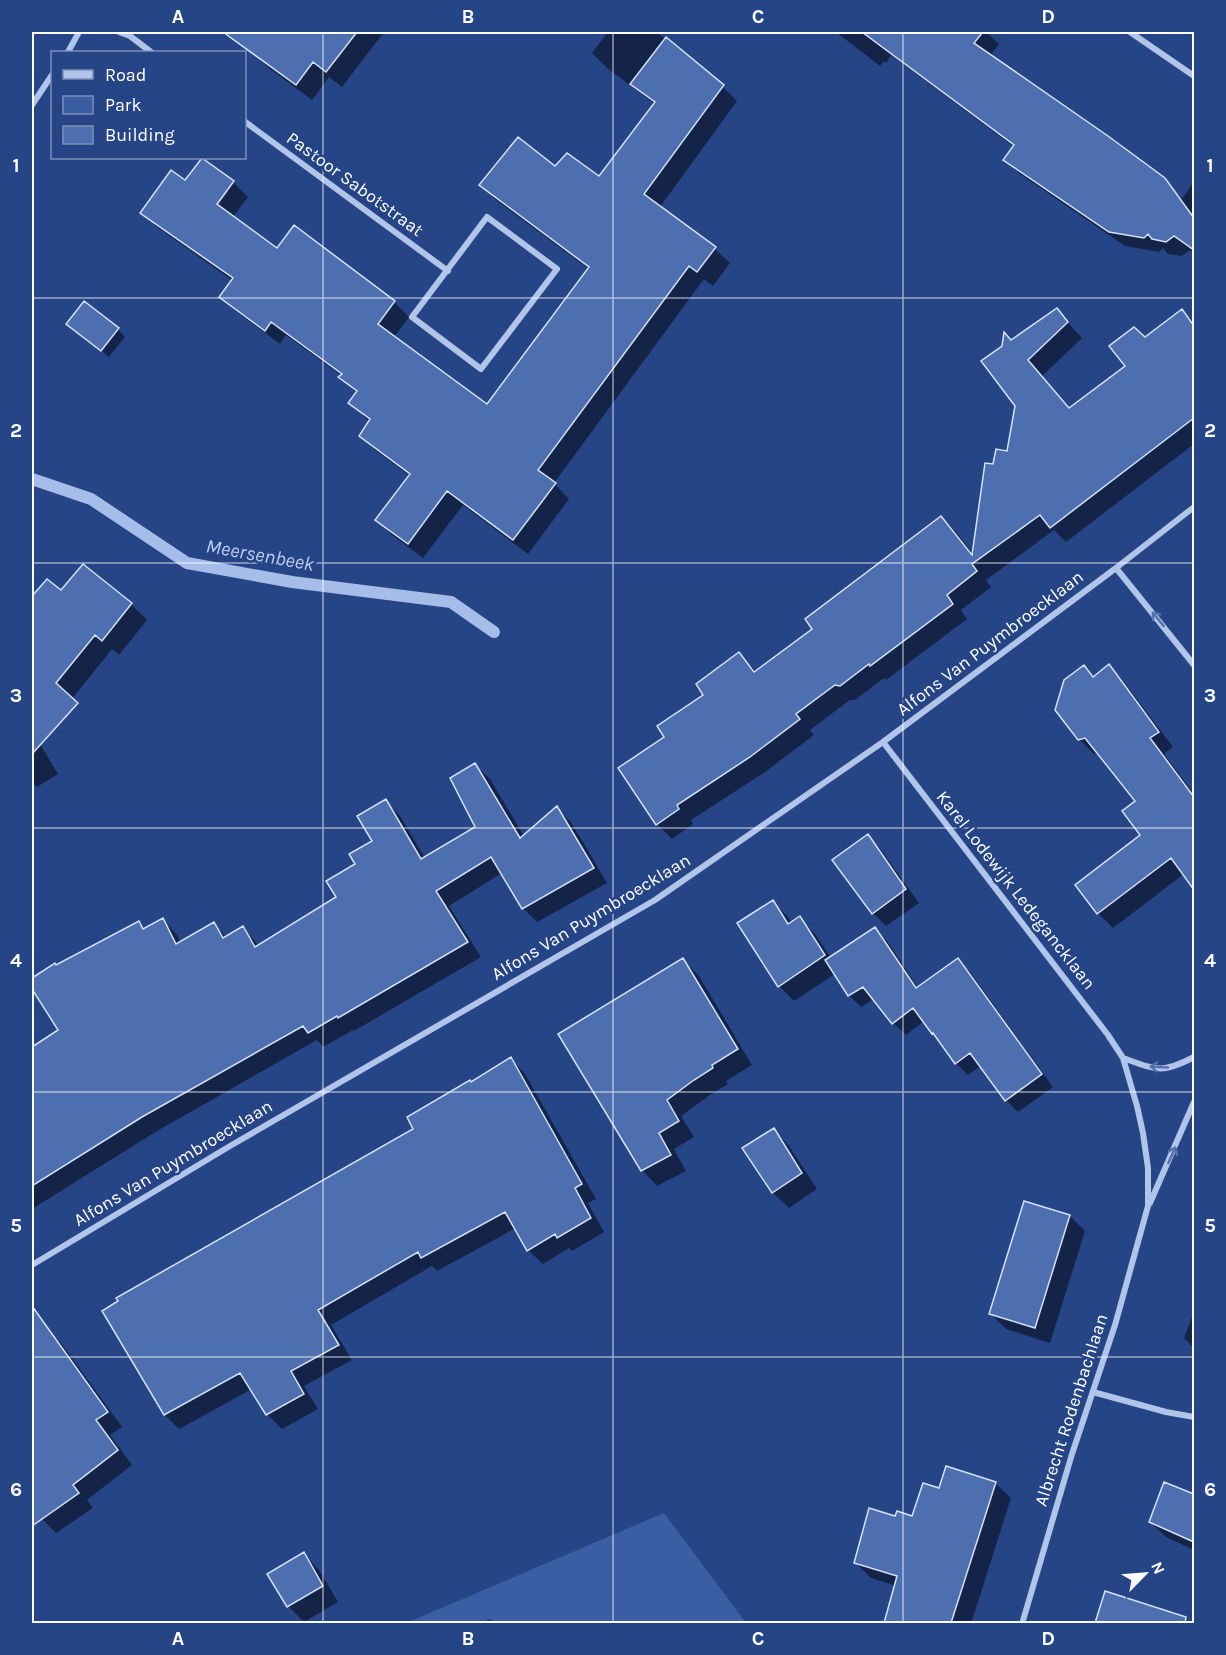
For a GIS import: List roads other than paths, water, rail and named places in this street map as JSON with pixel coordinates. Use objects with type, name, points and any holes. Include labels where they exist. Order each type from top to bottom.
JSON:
[{"type":"street","points":[[69,51],[79,32]]},
{"type":"street","points":[[119,32],[130,36],[151,51]]},
{"type":"street","points":[[1130,32],[1194,76]]},
{"type":"street","points":[[32,105],[51,76]]},
{"type":"street","name":"Pastoor Sabotstraat","points":[[246,122],[448,271]]},
{"type":"street","points":[[487,217],[556,269],[481,369],[412,317],[448,271],[487,217]]},
{"type":"street","name":"Alfons Van Puymbroecklaan","points":[[32,1264],[230,1146],[656,900],[883,742],[1194,507]]},
{"type":"street","points":[[1116,568],[1194,665]]},
{"type":"street","name":"Karel Lodewijk Ledegancklaan","points":[[883,742],[1108,1035],[1123,1058]]},
{"type":"street","points":[[1123,1058],[1163,1070],[1194,1057]]},
{"type":"street","name":"Albrecht Rodenbachlaan","points":[[1123,1058],[1143,1133],[1148,1168],[1148,1206]]},
{"type":"street","name":"Albrecht Rodenbachlaan","points":[[1022,1623],[1072,1454],[1115,1325],[1148,1206],[1194,1102]]},
{"type":"street","points":[[1093,1392],[1166,1412],[1194,1417]]},
{"type":"waterway","name":"Meersenbeek","points":[[32,479],[91,499],[187,563],[292,582],[451,602],[494,632]]}]
